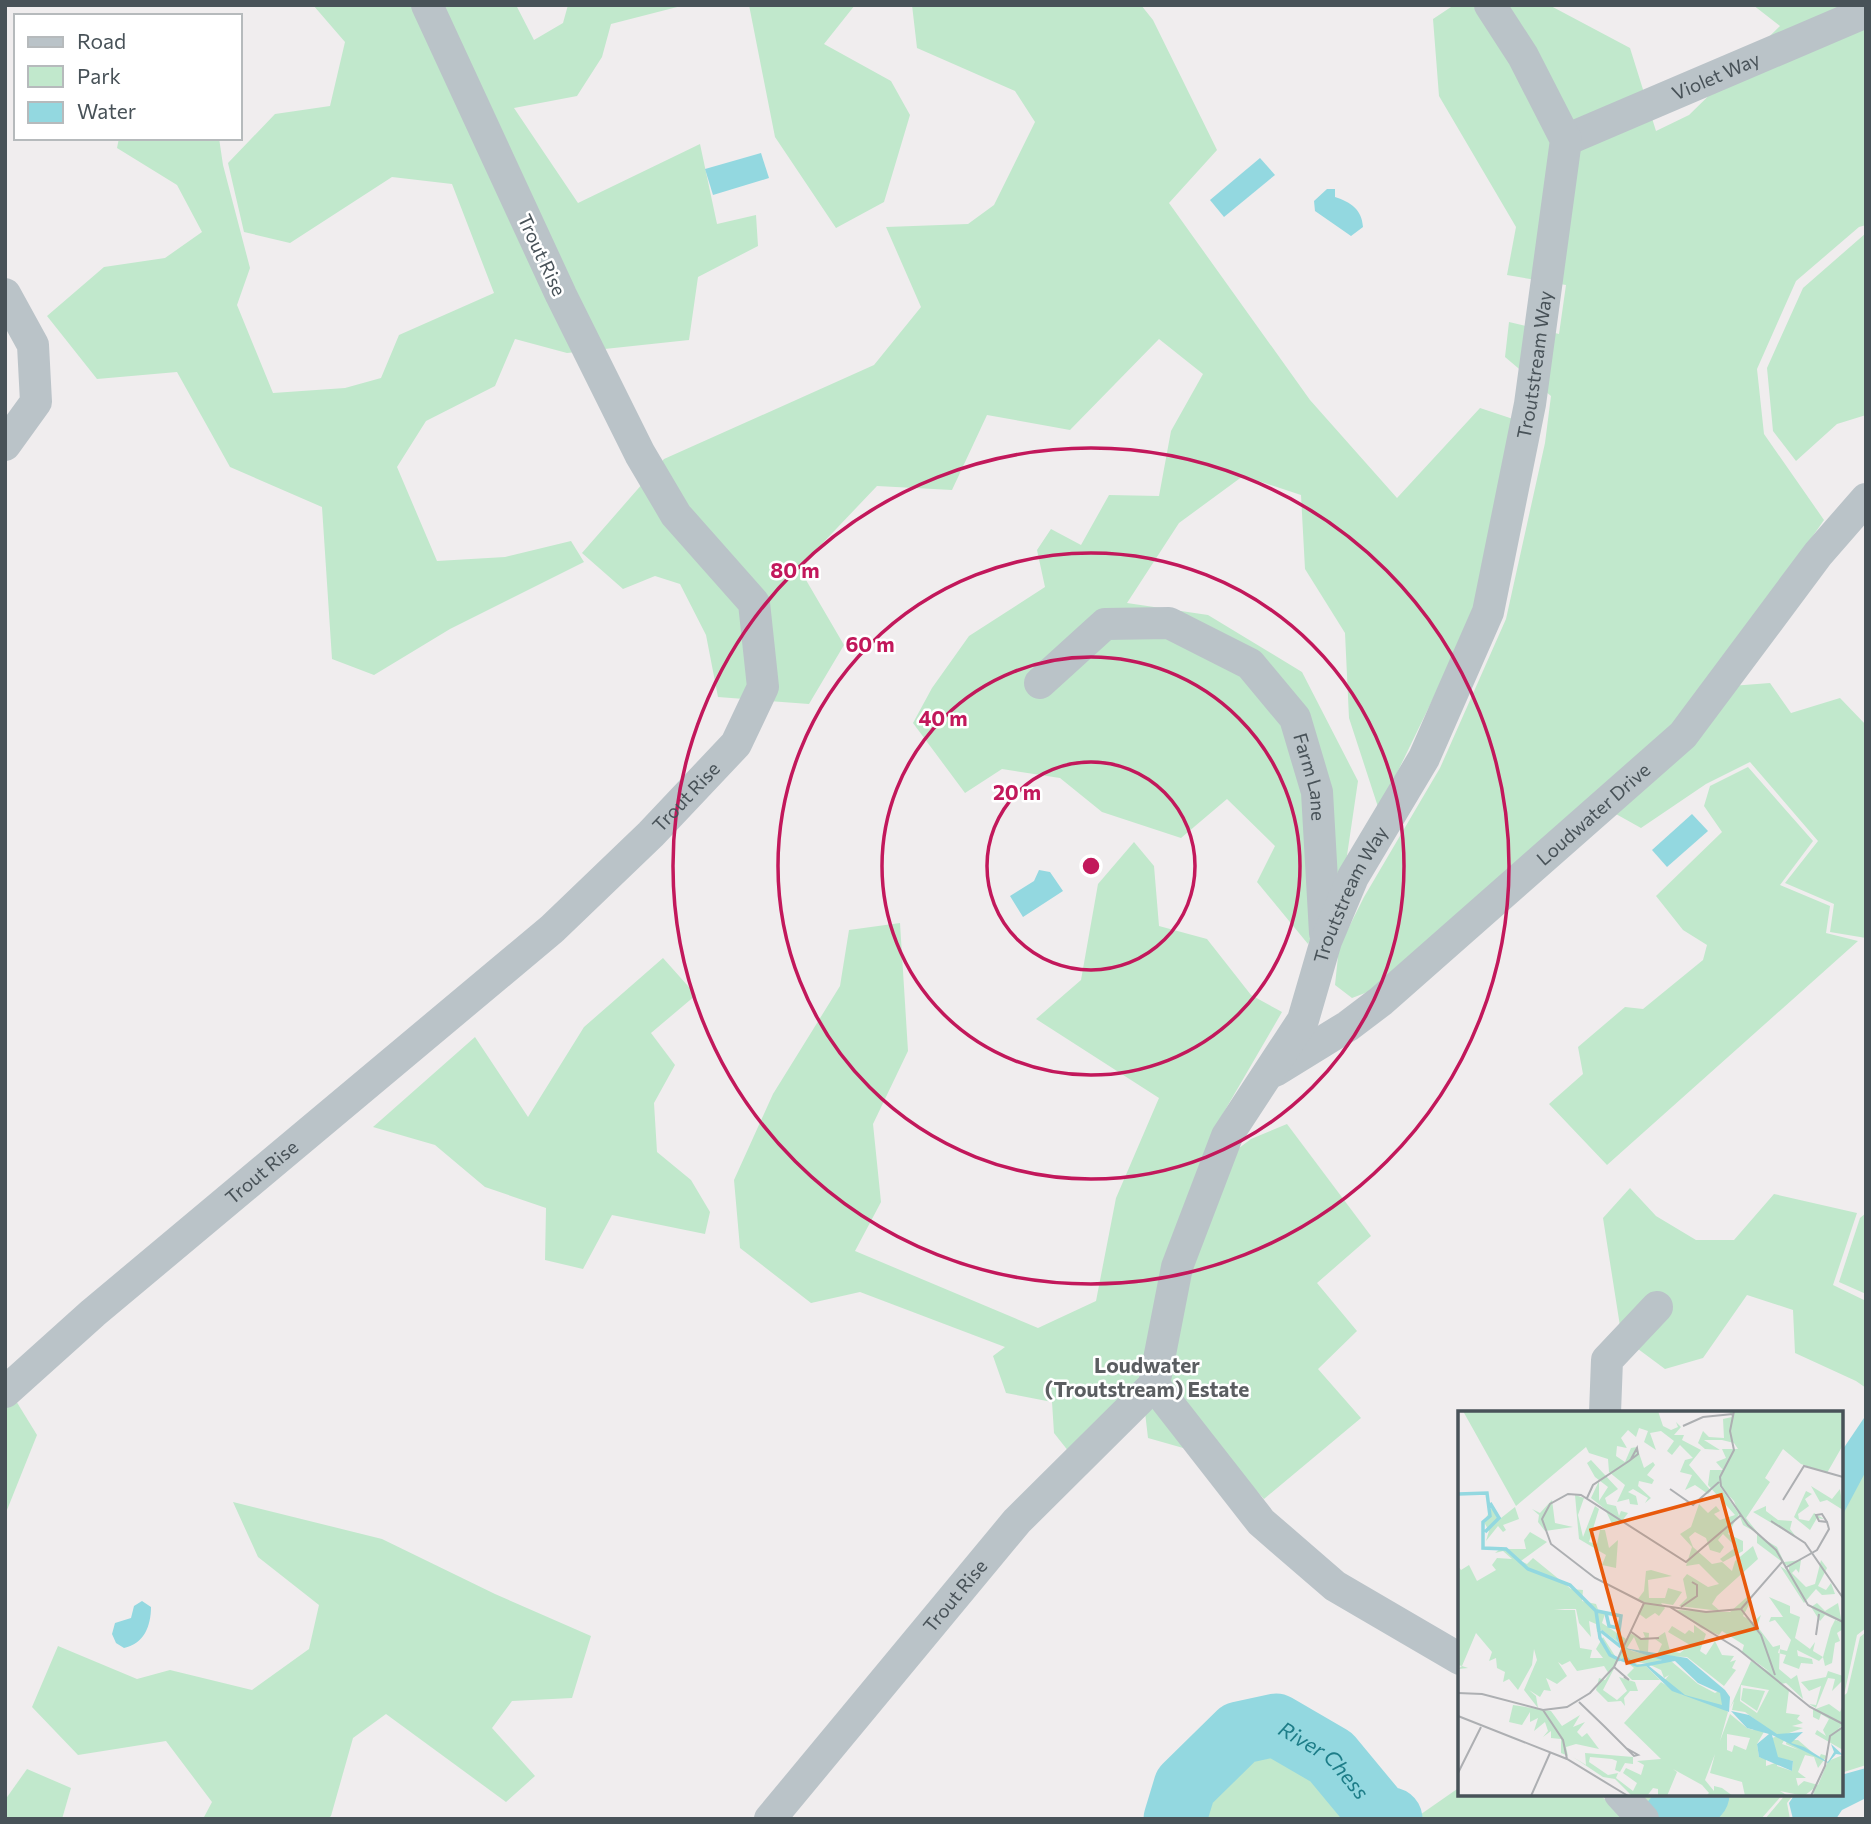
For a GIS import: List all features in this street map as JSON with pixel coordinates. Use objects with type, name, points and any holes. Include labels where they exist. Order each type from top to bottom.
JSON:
[{"type":"street","name":"Trout Rise","points":[[5,1392],[93,1313],[552,929],[651,834],[736,744],[763,687],[754,603],[676,515],[640,454],[561,296],[427,5]]},
{"type":"street","points":[[1490,5],[1524,56],[1566,140]]},
{"type":"street","name":"Violet Way","points":[[1566,140],[1866,12]]},
{"type":"street","name":"Troutstream Way","points":[[1154,1385],[1177,1267],[1227,1136],[1303,1020],[1326,941],[1353,877],[1424,758],[1488,612],[1530,404],[1566,140]]},
{"type":"street","points":[[5,294],[33,345],[36,402],[5,446]]},
{"type":"street","name":"Loudwater Drive","points":[[1268,1075],[1348,1026],[1381,1001],[1684,736],[1818,554],[1866,499]]},
{"type":"street","name":"Farm Lane","points":[[1040,683],[1105,624],[1169,623],[1250,664],[1295,718],[1317,792],[1326,941]]},
{"type":"street","points":[[1605,1411],[1607,1360],[1657,1307]]},
{"type":"street","name":"Trout Rise","points":[[770,1819],[1017,1521],[1154,1385]]},
{"type":"street","points":[[1154,1385],[1261,1522],[1335,1586],[1458,1658]]},
{"type":"street","points":[[1622,1796],[1643,1819]]},
{"type":"green space","points":[[313,5],[516,5],[534,40],[563,23],[568,5],[685,5],[611,24],[602,57],[577,96],[514,108],[578,203],[700,144],[717,224],[756,215],[758,246],[698,277],[689,340],[567,353],[515,339],[495,386],[426,421],[397,467],[437,561],[505,557],[571,541],[584,562],[450,629],[374,675],[332,659],[322,507],[230,467],[177,372],[97,379],[47,316],[104,267],[165,258],[202,232],[177,185],[117,148],[119,140],[219,140],[223,165],[250,268],[237,305],[273,393],[345,388],[381,378],[399,335],[494,293],[452,184],[392,177],[290,243],[244,232],[228,163],[275,114],[330,106],[345,42]]},
{"type":"green space","points":[[749,5],[855,5],[824,44],[891,81],[910,115],[884,202],[836,228],[775,137]]},
{"type":"green space","points":[[912,5],[1141,5],[1153,20],[1217,150],[1169,203],[1310,400],[1397,498],[1480,408],[1516,420],[1477,608],[1379,810],[1349,718],[1345,633],[1305,569],[1301,495],[1243,476],[1179,523],[1127,603],[1208,615],[1302,672],[1358,781],[1345,869],[1308,944],[1257,882],[1275,846],[1227,799],[1181,838],[1102,812],[1060,778],[1002,769],[965,793],[913,723],[932,688],[969,636],[1045,587],[1037,550],[1051,529],[1081,545],[1109,495],[1159,496],[1171,431],[1203,374],[1159,339],[1070,430],[987,415],[952,490],[877,486],[799,568],[844,645],[809,704],[718,697],[706,635],[680,584],[655,576],[623,589],[582,553],[664,459],[874,365],[921,307],[886,227],[968,224],[994,205],[1035,122],[1015,91],[917,48]]},
{"type":"green space","points":[[1454,5],[1549,5],[1630,48],[1656,131],[1689,115],[1780,26],[1753,5],[1866,5],[1866,225],[1859,227],[1796,281],[1757,369],[1764,434],[1824,520],[1737,645],[1674,728],[1373,990],[1352,998],[1335,985],[1339,947],[1364,897],[1440,768],[1506,619],[1545,443],[1551,396],[1505,357],[1509,322],[1559,334],[1566,285],[1507,275],[1516,227],[1439,96],[1433,19]]},
{"type":"green space","points":[[1866,233],[1866,415],[1837,424],[1796,461],[1773,431],[1767,368],[1803,288]]},
{"type":"green space","points":[[1770,683],[1791,713],[1840,698],[1866,725],[1866,938],[1830,932],[1834,904],[1785,883],[1818,841],[1750,762],[1706,784],[1641,828],[1607,809],[1731,686]]},
{"type":"green space","points":[[1748,767],[1813,841],[1780,885],[1830,906],[1826,933],[1858,941],[1607,1165],[1549,1104],[1583,1074],[1578,1047],[1625,1007],[1643,1009],[1703,960],[1707,945],[1683,930],[1656,896],[1722,832],[1704,806],[1710,786]]},
{"type":"green space","points":[[1134,842],[1154,866],[1159,926],[1207,939],[1251,995],[1282,1012],[1217,1124],[1235,1151],[1251,1139],[1287,1124],[1371,1236],[1317,1283],[1357,1331],[1318,1369],[1361,1418],[1264,1499],[1229,1461],[1148,1438],[1141,1378],[1069,1452],[1054,1433],[1052,1402],[1006,1393],[993,1356],[1005,1347],[860,1292],[811,1303],[740,1248],[734,1180],[773,1094],[840,986],[849,930],[900,923],[908,1051],[873,1124],[881,1202],[855,1251],[1038,1328],[1096,1301],[1116,1198],[1159,1098],[1036,1019],[1081,980],[1098,884]]},
{"type":"green space","points":[[663,958],[696,995],[651,1033],[675,1065],[654,1103],[657,1152],[691,1180],[710,1212],[705,1234],[612,1215],[583,1269],[545,1260],[546,1208],[485,1187],[435,1145],[373,1127],[475,1037],[528,1117],[584,1027]]},
{"type":"green space","points":[[1630,1188],[1656,1216],[1696,1240],[1734,1240],[1774,1194],[1857,1213],[1833,1285],[1866,1301],[1866,1388],[1795,1353],[1793,1310],[1747,1295],[1703,1358],[1665,1369],[1634,1346],[1620,1326],[1603,1218]]},
{"type":"green space","points":[[1866,1213],[1866,1294],[1839,1282],[1860,1218]]},
{"type":"green space","points":[[5,1383],[37,1435],[5,1515]]},
{"type":"green space","points":[[1866,1454],[1866,1628],[1857,1635],[1843,1692],[1843,1482]]},
{"type":"green space","points":[[233,1502],[382,1539],[495,1594],[591,1636],[572,1698],[512,1701],[492,1728],[535,1776],[506,1802],[386,1714],[353,1738],[331,1816],[327,1819],[203,1819],[212,1802],[166,1741],[78,1755],[32,1707],[58,1646],[137,1679],[170,1670],[252,1690],[309,1649],[319,1605],[258,1557]]},
{"type":"green space","points":[[1866,1632],[1866,1765],[1843,1772],[1843,1696],[1847,1693],[1860,1637]]},
{"type":"green space","points":[[1272,1741],[1327,1769],[1366,1819],[1188,1819],[1212,1781],[1245,1749]]},
{"type":"green space","points":[[27,1769],[71,1788],[62,1819],[5,1819],[5,1800]]},
{"type":"green space","points":[[1458,1788],[1458,1796],[1601,1796],[1627,1819],[1414,1819]]},
{"type":"green space","points":[[1605,1796],[1781,1796],[1761,1819],[1629,1819]]},
{"type":"green space","points":[[1784,1796],[1792,1796],[1787,1803],[1790,1819],[1765,1819]]},
{"type":"water","points":[[761,153],[769,178],[713,195],[705,169]]},
{"type":"water","points":[[1260,158],[1275,175],[1224,217],[1210,200]]},
{"type":"water","points":[[1327,189],[1335,189],[1335,197],[1351,204],[1358,211],[1363,227],[1351,236],[1315,211],[1314,201]]},
{"type":"water","points":[[1692,814],[1708,831],[1667,867],[1652,850]]},
{"type":"water","points":[[1039,870],[1050,872],[1063,891],[1023,917],[1010,896],[1034,881]]},
{"type":"water","points":[[1866,1415],[1866,1471],[1843,1514],[1843,1449]]},
{"type":"water","points":[[142,1601],[151,1607],[148,1627],[137,1643],[124,1648],[116,1643],[112,1634],[115,1623],[131,1618],[134,1606]]},
{"type":"water","points":[[1866,1768],[1866,1798],[1842,1810],[1836,1819],[1793,1819],[1789,1803],[1794,1796],[1843,1796],[1843,1774]]},
{"type":"water","points":[[1676,1796],[1711,1796],[1691,1819],[1681,1819],[1668,1807]]},
{"type":"waterway","name":"River Chess","points":[[1175,1819],[1185,1786],[1239,1733],[1276,1725],[1331,1757],[1380,1816],[1391,1819]]},
{"type":"waterway","name":"River Chess","points":[[1674,1819],[1696,1796]]},
{"type":"district","name":"Loudwater (Troutstream) Estate","points":[[1147,1378]]}]
